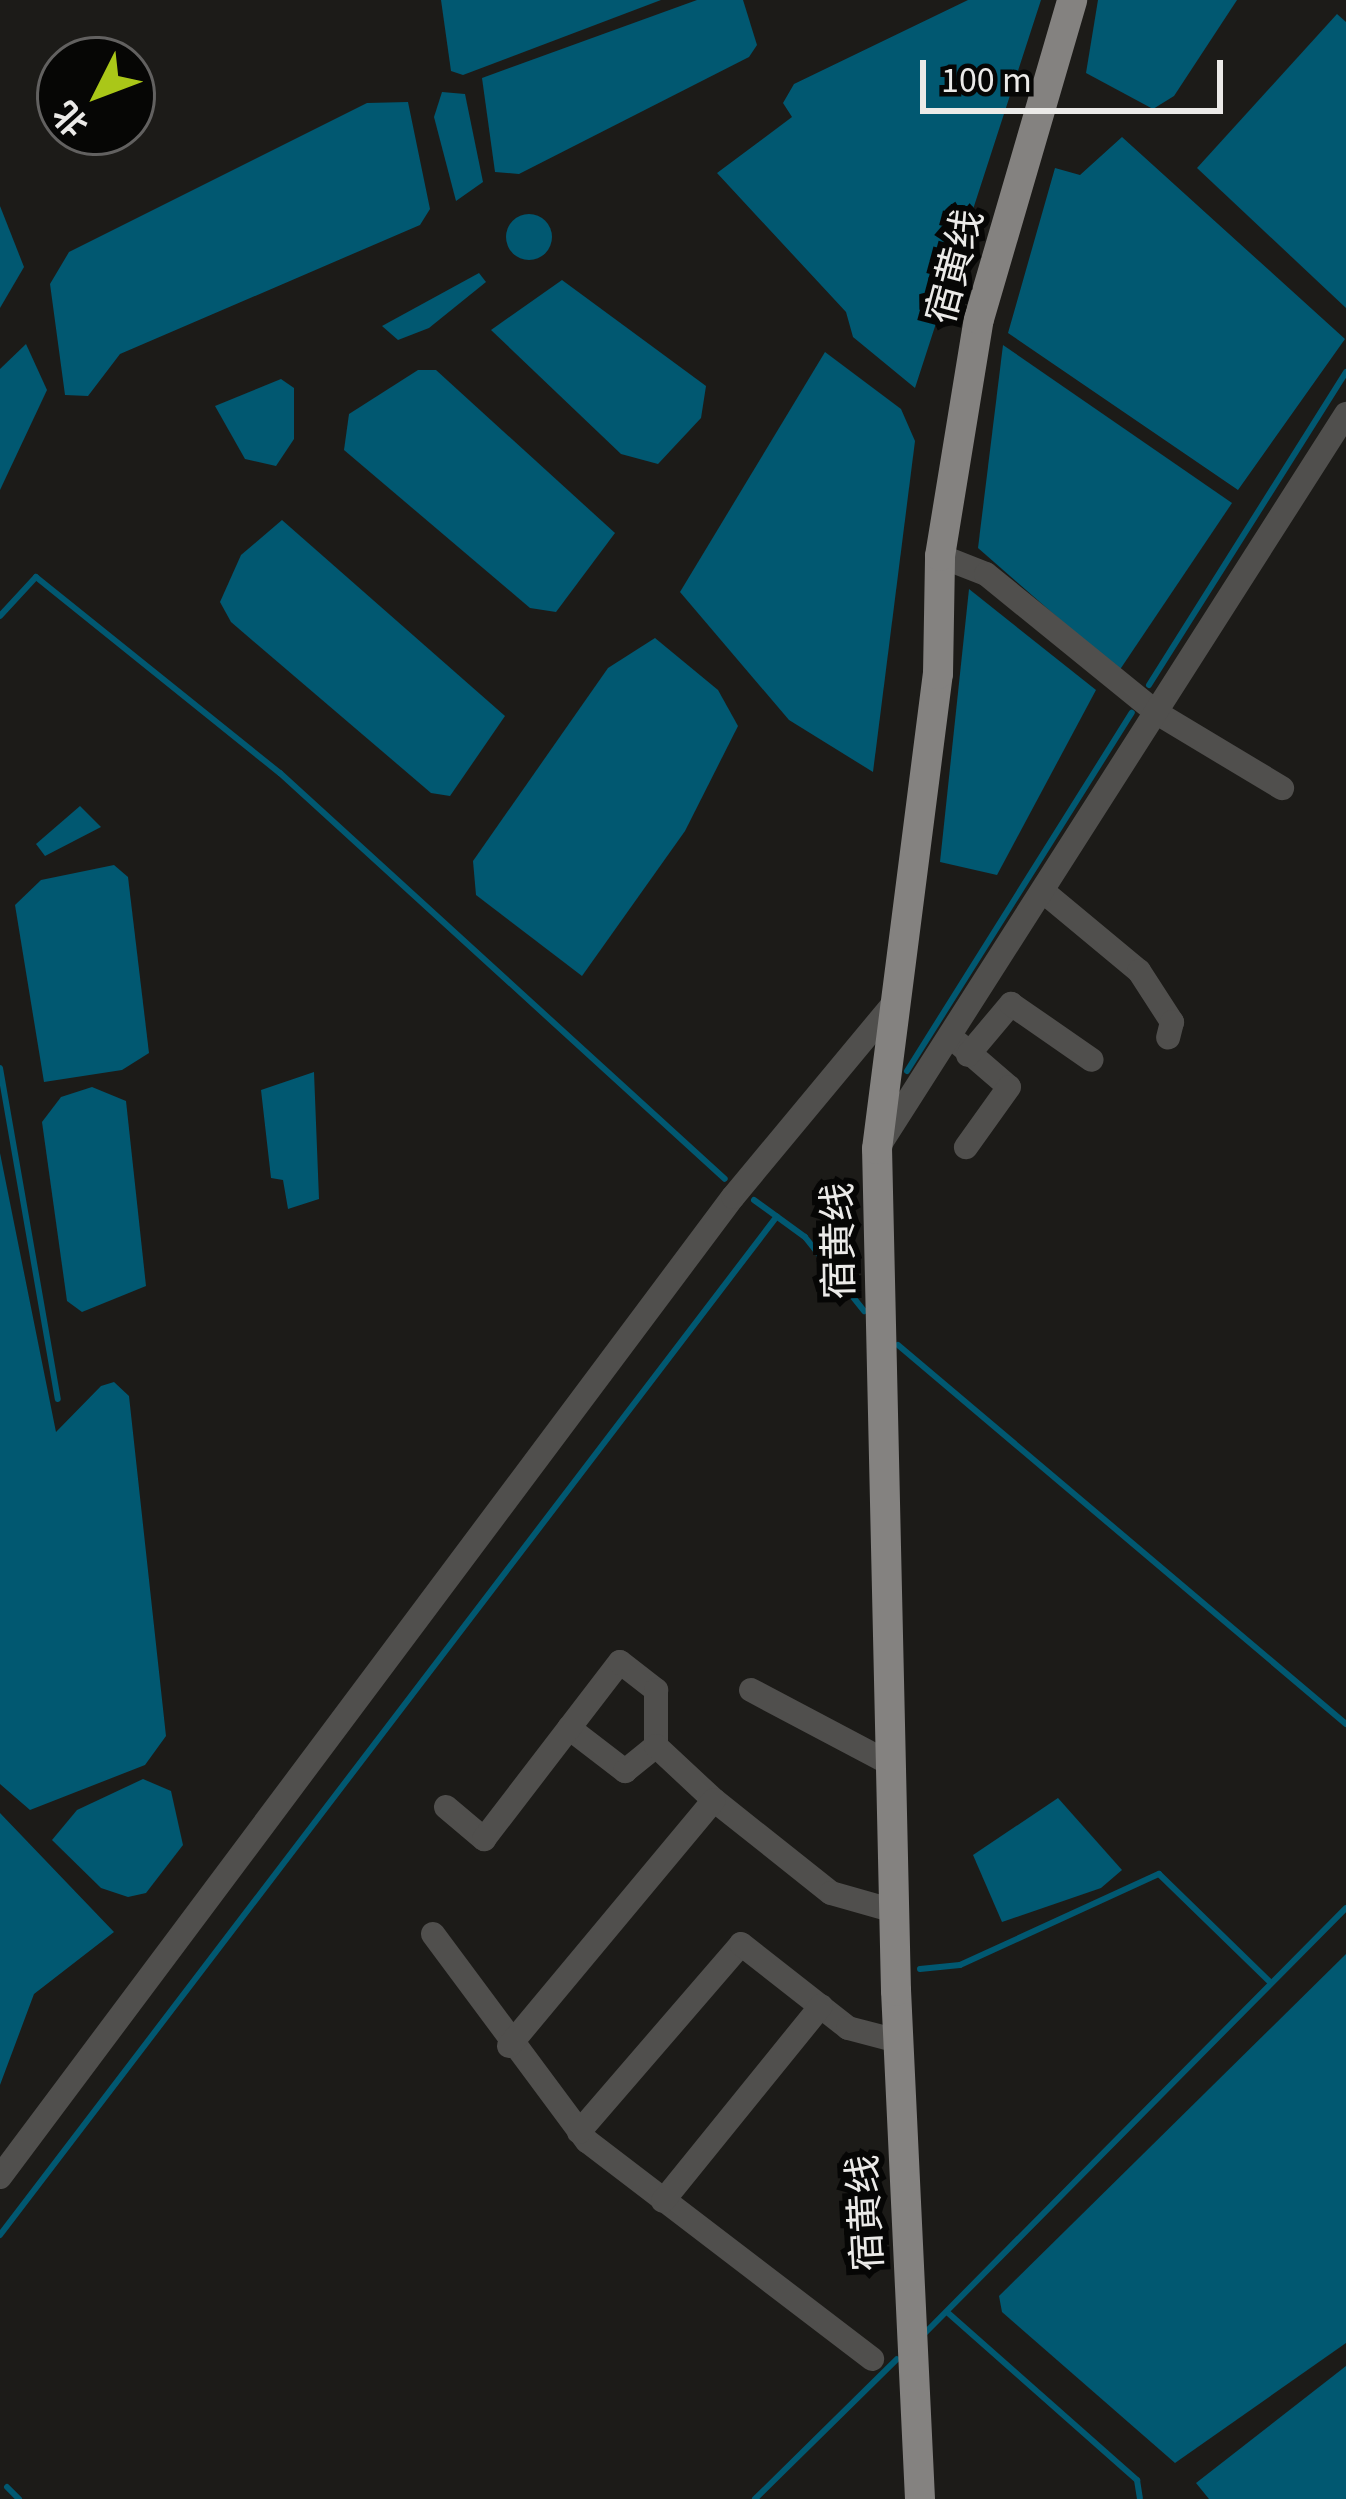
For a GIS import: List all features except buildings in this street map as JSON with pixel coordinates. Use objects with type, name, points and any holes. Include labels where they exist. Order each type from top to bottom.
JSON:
[{"type":"main road","name":"宿黄线","points":[[920,2499],[898,2041],[877,1149],[938,674],[940,556],[980,319],[1072,0]]},
{"type":"street","points":[[961,1047],[1045,893],[1344,425]]},
{"type":"street","points":[[940,556],[986,574],[1157,712],[1282,788]]},
{"type":"street","points":[[1045,893],[1139,971],[1172,1022],[1168,1038]]},
{"type":"street","points":[[0,2177],[733,1198],[896,1001]]},
{"type":"street","points":[[877,1149],[961,1047],[1011,1004],[1092,1060]]},
{"type":"street","points":[[961,1047],[1009,1087],[966,1148]]},
{"type":"street","points":[[446,1807],[484,1840],[620,1662],[656,1690],[656,1746],[714,1801],[831,1893],[894,1911]]},
{"type":"street","points":[[751,1690],[890,1764]]},
{"type":"street","points":[[569,1728],[626,1771],[656,1746]]},
{"type":"street","points":[[509,2046],[714,1801]]},
{"type":"street","points":[[433,1934],[509,2046],[579,2132],[872,2359]]},
{"type":"street","points":[[579,2132],[741,1943],[848,2028],[898,2041]]},
{"type":"street","points":[[663,2200],[821,2006]]},
{"type":"water","points":[[441,0],[661,0],[463,75],[451,71]]},
{"type":"water","points":[[697,0],[743,0],[757,45],[749,57],[519,174],[495,172],[482,78]]},
{"type":"water","points":[[968,0],[1041,0],[915,388],[853,337],[846,312],[717,173],[792,117],[783,103],[794,84]]},
{"type":"water","points":[[1098,0],[1237,0],[1174,96],[1153,109],[1086,73]]},
{"type":"water","points":[[1337,14],[1346,22],[1346,308],[1197,168]]},
{"type":"water","points":[[442,92],[465,94],[483,182],[456,201],[434,117]]},
{"type":"water","points":[[408,102],[430,209],[420,225],[120,354],[88,396],[65,395],[50,284],[69,252],[367,103]]},
{"type":"water","points":[[1122,137],[1345,339],[1238,490],[1008,333],[1055,168],[1080,175]]},
{"type":"water","points":[[0,206],[24,267],[0,308]]},
{"type":"water","points":[[529,214],[545,221],[552,237],[545,253],[529,260],[513,253],[506,237],[513,221]]},
{"type":"water","points":[[479,273],[486,282],[429,328],[398,340],[382,326]]},
{"type":"water","points":[[562,280],[706,386],[701,418],[658,464],[621,454],[491,330]]},
{"type":"water","points":[[26,344],[47,390],[0,490],[0,369]]},
{"type":"water","points":[[1003,345],[1232,503],[1119,671],[978,548]]},
{"type":"water","points":[[825,352],[901,409],[915,441],[873,772],[789,720],[680,592]]},
{"type":"water","points":[[418,370],[436,370],[615,533],[556,612],[530,608],[344,450],[349,414]]},
{"type":"water","points":[[281,379],[294,388],[294,439],[276,466],[245,459],[215,406]]},
{"type":"water","points":[[282,520],[505,716],[450,796],[431,793],[231,622],[220,602],[241,555]]},
{"type":"water","points":[[969,589],[1096,690],[997,875],[940,862]]},
{"type":"water","points":[[655,638],[718,690],[738,726],[685,831],[582,976],[476,895],[473,861],[608,668]]},
{"type":"water","points":[[80,806],[101,827],[45,856],[36,844]]},
{"type":"water","points":[[114,865],[128,877],[149,1053],[122,1070],[44,1082],[15,905],[41,880]]},
{"type":"water","points":[[314,1072],[319,1199],[288,1209],[283,1180],[271,1178],[261,1090]]},
{"type":"water","points":[[92,1087],[126,1101],[146,1286],[82,1312],[67,1301],[42,1122],[61,1097]]},
{"type":"water","points":[[0,1153],[56,1432],[101,1386],[114,1382],[129,1396],[166,1736],[145,1765],[30,1810],[0,1784]]},
{"type":"water","points":[[143,1779],[171,1791],[183,1845],[146,1893],[128,1897],[101,1888],[52,1840],[77,1810]]},
{"type":"water","points":[[1058,1798],[1122,1870],[1101,1888],[1002,1922],[973,1855]]},
{"type":"water","points":[[0,1813],[114,1932],[34,1994],[0,2085]]},
{"type":"water","points":[[1346,1954],[1346,2343],[1175,2463],[1002,2312],[999,2296]]},
{"type":"water","points":[[1346,2366],[1346,2499],[1209,2499],[1196,2483]]},
{"type":"waterway","points":[[1149,685],[1346,372]]},
{"type":"waterway","points":[[0,616],[36,577],[280,773],[725,1179]]},
{"type":"waterway","points":[[907,1071],[1132,713]]},
{"type":"waterway","points":[[0,1068],[58,1399]]},
{"type":"waterway","points":[[754,1200],[805,1237],[864,1311]]},
{"type":"waterway","points":[[0,2235],[777,1216]]},
{"type":"waterway","points":[[898,1345],[1346,1724]]},
{"type":"waterway","points":[[920,1969],[960,1965],[1159,1874],[1271,1983]]},
{"type":"waterway","points":[[925,2333],[1346,1908]]},
{"type":"waterway","points":[[947,2312],[1137,2480],[1140,2498]]},
{"type":"waterway","points":[[755,2499],[897,2359]]},
{"type":"waterway","points":[[7,2487],[19,2499]]}]
